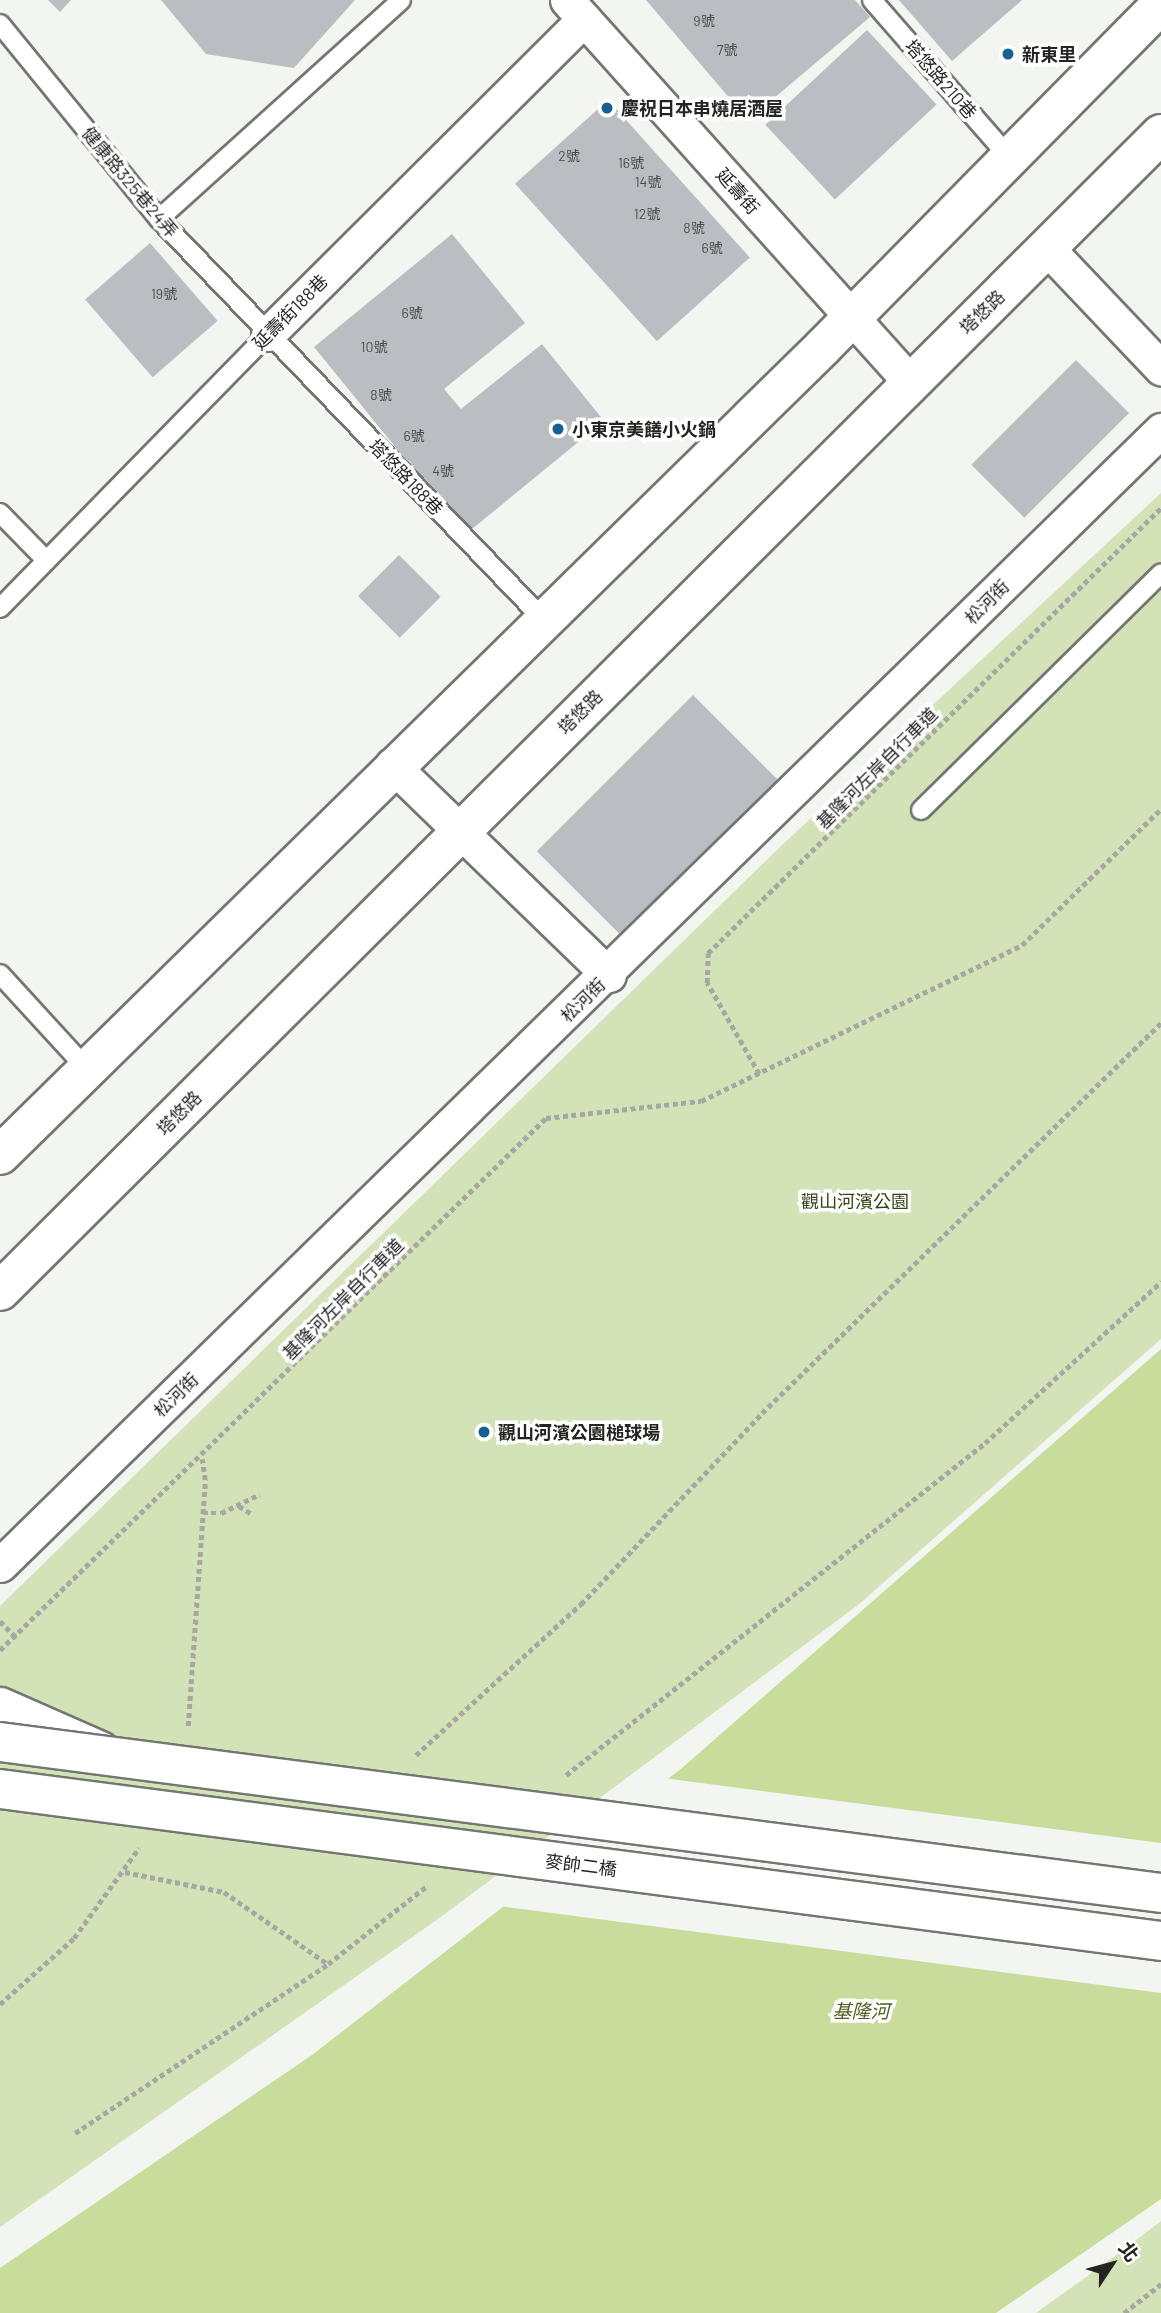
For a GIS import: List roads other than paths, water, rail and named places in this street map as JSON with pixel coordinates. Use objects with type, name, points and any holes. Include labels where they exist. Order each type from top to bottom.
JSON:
[{"type":"main road","points":[[0,1155],[392,765],[852,318],[1010,158],[1146,8]]},
{"type":"main road","name":"塔悠路","points":[[0,1292],[1161,134]]},
{"type":"main road","points":[[0,1707],[102,1752]]},
{"type":"main road","points":[[0,1742],[102,1752],[1161,1892]]},
{"type":"main road","name":"麥帥二橋","points":[[0,1789],[1161,1941]]},
{"type":"street","name":"延壽街","points":[[575,9],[910,382]]},
{"type":"street","name":"延壽街188巷","points":[[268,334],[575,9]]},
{"type":"street","points":[[1047,248],[1161,368]]},
{"type":"street","name":"松河街","points":[[0,1565],[609,975],[1161,430]]},
{"type":"street","points":[[392,765],[609,975]]},
{"type":"lane","points":[[159,219],[401,0]]},
{"type":"lane","name":"塔悠路210巷","points":[[872,0],[1010,158]]},
{"type":"lane","name":"健康路325巷24弄","points":[[0,24],[159,219],[268,334]]},
{"type":"lane","name":"延壽街188巷","points":[[0,608],[268,334]]},
{"type":"lane","name":"塔悠路188巷","points":[[268,334],[544,620]]},
{"type":"lane","points":[[0,513],[45,559]]},
{"type":"lane","points":[[921,810],[1161,573]]},
{"type":"lane","points":[[0,974],[87,1069]]},
{"type":"water","name":"基隆河","points":[[1161,1349],[1161,2199],[996,2313],[0,2313],[0,2268],[312,2055],[682,1768]]},
{"type":"place","name":"新東里","points":[[1008,54]]},
{"type":"place","name":"慶祝日本串燒居酒屋","points":[[607,108]]},
{"type":"place","name":"小東京美饍小火鍋","points":[[558,429]]},
{"type":"place","name":"觀山河濱公園槌球場","points":[[484,1432]]},
{"type":"park label","name":"觀山河濱公園","points":[[855,1201]]}]
